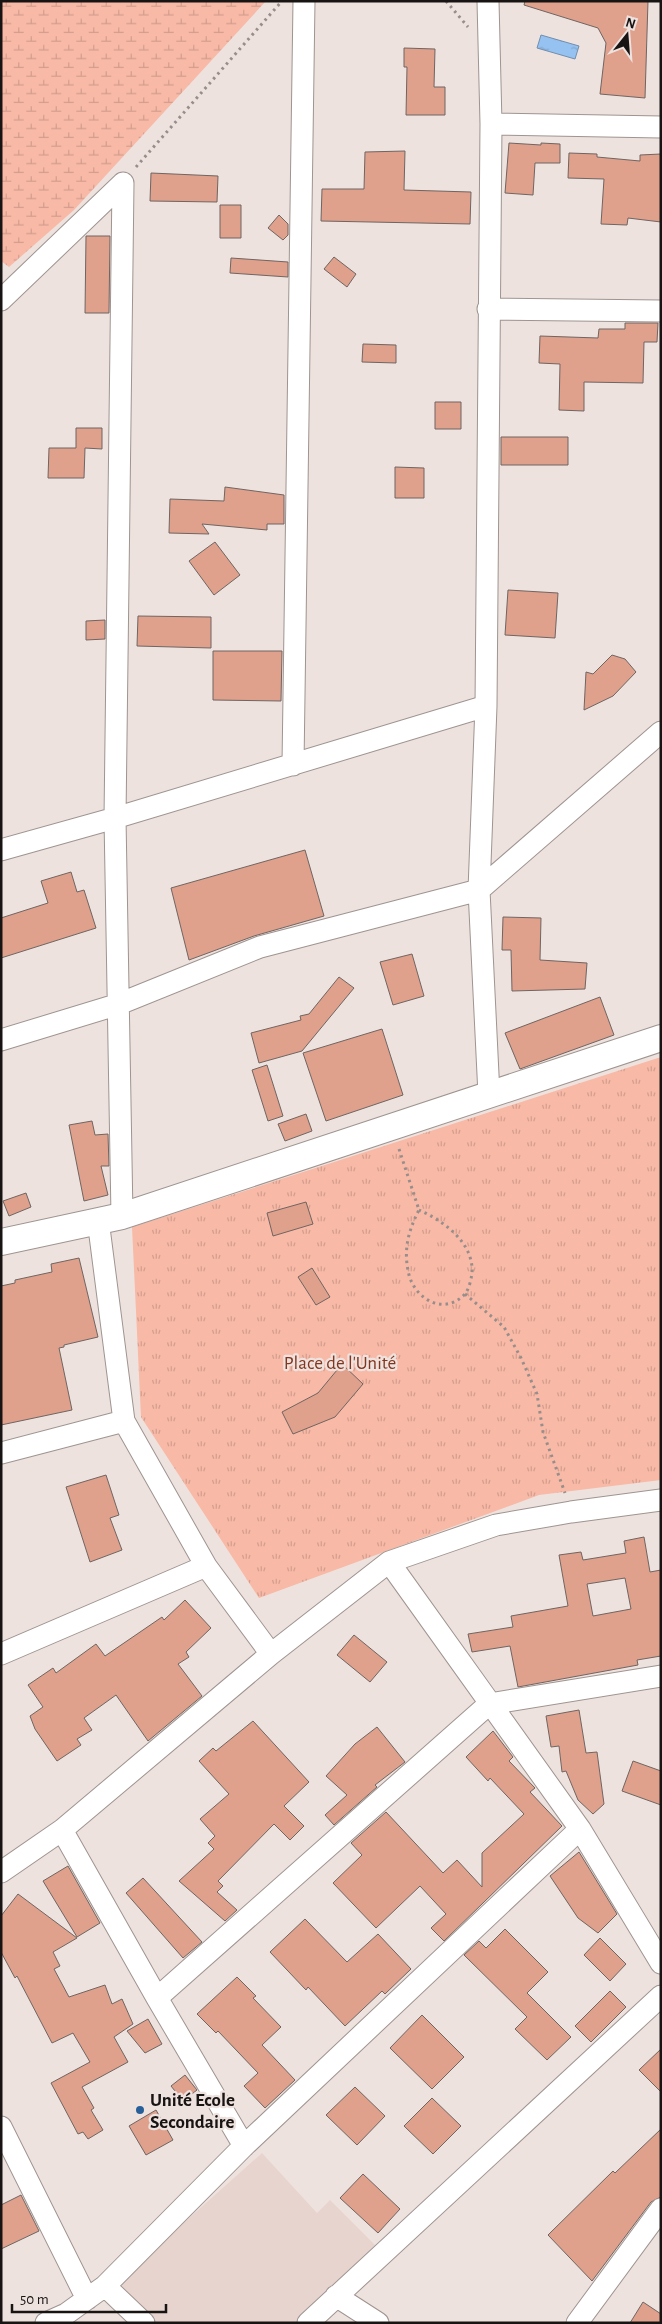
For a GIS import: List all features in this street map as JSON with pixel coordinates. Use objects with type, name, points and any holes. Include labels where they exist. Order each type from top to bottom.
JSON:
[{"type":"street","points":[[293,765],[304,1]]},
{"type":"street","points":[[488,1],[491,124],[486,706],[479,890],[489,1095]]},
{"type":"street","points":[[491,124],[661,127]]},
{"type":"street","points":[[1,300],[123,183]]},
{"type":"street","points":[[123,183],[116,818],[119,1004],[110,1218],[124,1420],[206,1566],[270,1654]]},
{"type":"street","points":[[488,308],[661,311]]},
{"type":"street","points":[[1,850],[116,818],[486,706]]},
{"type":"street","points":[[1,1040],[119,1004],[260,948],[479,890],[661,732]]},
{"type":"street","points":[[1,1242],[110,1218],[661,1038]]},
{"type":"street","points":[[1,1453],[124,1420]]},
{"type":"street","points":[[1,1872],[62,1830],[270,1654],[389,1562],[496,1525],[571,1512],[661,1500]]},
{"type":"street","points":[[389,1562],[580,1829],[661,1963]]},
{"type":"street","points":[[1,1654],[206,1566]]},
{"type":"street","points":[[157,1998],[489,1704],[661,1676]]},
{"type":"street","points":[[46,2323],[66,2314],[105,2286],[244,2146],[580,1829]]},
{"type":"street","points":[[62,1830],[157,1998],[244,2146]]},
{"type":"street","points":[[308,2323],[661,1996]]},
{"type":"street","points":[[1,2127],[86,2299]]},
{"type":"street","points":[[577,2323],[661,2210]]},
{"type":"street","points":[[105,2286],[144,2323]]},
{"type":"street","points":[[336,2296],[378,2323]]},
{"type":"path","points":[[123,183],[282,1]]},
{"type":"path","points":[[391,1127],[419,1210],[410,1226],[406,1245],[406,1262],[410,1279],[417,1293],[428,1302],[442,1305],[453,1303],[465,1294],[471,1280],[472,1265],[463,1244],[450,1229],[436,1217],[419,1210]]},
{"type":"path","points":[[465,1294],[504,1327],[521,1358],[537,1394],[542,1432],[571,1512]]},
{"type":"shaded area","points":[[262,2153],[317,2213],[330,2200],[381,2251],[301,2323],[154,2323],[113,2286]]},
{"type":"green space","points":[[1,1],[266,1],[74,210],[9,267],[1,261]]},
{"type":"green space","name":"Place de l'Unité","points":[[661,1057],[661,1480],[539,1495],[259,1598],[141,1417],[132,1227]]},
{"type":"water","points":[[541,35],[579,46],[575,59],[537,48]]},
{"type":"building","points":[[525,1],[648,1],[645,98],[600,94],[606,43],[598,28],[524,5]]},
{"type":"building","points":[[404,48],[435,49],[434,87],[445,87],[445,115],[406,115],[407,67],[404,67]]},
{"type":"building","points":[[509,143],[560,144],[560,163],[535,163],[533,195],[505,193]]},
{"type":"building","points":[[405,151],[404,190],[471,192],[470,224],[321,221],[322,189],[364,189],[365,152]]},
{"type":"building","points":[[569,153],[597,154],[597,157],[640,161],[640,155],[661,154],[661,222],[628,218],[627,225],[601,224],[604,179],[568,178]]},
{"type":"building","points":[[151,173],[218,176],[217,202],[150,201]]},
{"type":"building","points":[[220,205],[241,205],[241,238],[220,238]]},
{"type":"building","points":[[279,215],[288,224],[288,235],[283,240],[268,228]]},
{"type":"building","points":[[86,236],[110,236],[109,313],[85,313]]},
{"type":"building","points":[[334,257],[356,274],[347,287],[324,269]]},
{"type":"building","points":[[231,258],[288,262],[288,277],[230,273]]},
{"type":"building","points":[[625,323],[658,323],[657,342],[644,342],[643,383],[584,382],[584,411],[559,410],[560,364],[539,363],[540,336],[598,338],[599,329],[625,329]]},
{"type":"building","points":[[363,344],[396,345],[396,363],[362,362]]},
{"type":"building","points":[[435,402],[461,402],[461,429],[435,429]]},
{"type":"building","points":[[76,428],[102,428],[102,449],[85,448],[84,478],[48,478],[49,448],[76,448]]},
{"type":"building","points":[[501,437],[568,437],[568,465],[501,465]]},
{"type":"building","points":[[395,467],[424,468],[424,498],[395,498]]},
{"type":"building","points":[[225,487],[284,495],[284,524],[267,524],[267,530],[202,524],[209,534],[169,533],[170,499],[224,501]]},
{"type":"building","points":[[215,542],[240,575],[214,595],[189,561]]},
{"type":"building","points":[[508,590],[558,593],[555,638],[505,635]]},
{"type":"building","points":[[138,616],[211,617],[211,648],[137,646]]},
{"type":"building","points":[[105,620],[105,639],[86,640],[86,621]]},
{"type":"building","points":[[213,651],[282,651],[281,701],[213,700]]},
{"type":"building","points":[[612,655],[625,659],[636,672],[613,696],[584,710],[586,672],[593,674]]},
{"type":"building","points":[[305,850],[324,916],[254,936],[189,960],[171,888]]},
{"type":"building","points":[[71,872],[77,892],[84,890],[96,928],[1,958],[1,918],[48,903],[41,881]]},
{"type":"building","points":[[503,917],[541,918],[540,960],[587,963],[585,989],[512,991],[511,950],[502,950]]},
{"type":"building","points":[[412,954],[424,996],[393,1005],[380,962]]},
{"type":"building","points":[[339,977],[354,988],[302,1051],[259,1063],[251,1033],[301,1020],[300,1016],[309,1014]]},
{"type":"building","points":[[600,997],[614,1035],[520,1069],[505,1033]]},
{"type":"building","points":[[382,1029],[403,1095],[326,1121],[303,1053]]},
{"type":"building","points":[[267,1065],[283,1116],[268,1121],[252,1070]]},
{"type":"building","points":[[306,1114],[312,1131],[285,1141],[278,1124]]},
{"type":"building","points":[[92,1121],[95,1135],[108,1134],[109,1166],[101,1166],[108,1195],[84,1201],[69,1125]]},
{"type":"building","points":[[26,1193],[31,1207],[9,1216],[3,1201]]},
{"type":"building","points":[[306,1202],[313,1224],[273,1236],[267,1213]]},
{"type":"building","points":[[79,1258],[98,1337],[64,1345],[64,1347],[59,1348],[72,1410],[1,1425],[1,1286],[15,1283],[15,1280],[52,1272],[51,1264]]},
{"type":"building","points":[[312,1268],[330,1297],[316,1305],[298,1277]]},
{"type":"building","points":[[342,1364],[363,1384],[335,1417],[293,1434],[282,1412],[318,1393]]},
{"type":"building","points":[[106,1475],[119,1515],[110,1518],[122,1550],[90,1562],[66,1487]]},
{"type":"building","points":[[644,1537],[650,1572],[661,1570],[661,1656],[637,1660],[638,1665],[518,1687],[510,1646],[472,1652],[468,1634],[513,1627],[511,1616],[568,1606],[559,1555],[581,1552],[583,1560],[626,1553],[624,1541]],"holes":[[[625,1578],[631,1609],[593,1616],[587,1584]]]},
{"type":"building","points":[[185,1600],[211,1628],[186,1652],[189,1657],[178,1664],[202,1696],[148,1741],[116,1695],[84,1718],[92,1730],[77,1739],[81,1745],[57,1761],[35,1729],[30,1716],[43,1707],[28,1685],[53,1668],[56,1673],[96,1644],[105,1656],[162,1617],[164,1620]]},
{"type":"building","points":[[354,1635],[387,1662],[370,1682],[337,1655]]},
{"type":"building","points":[[579,1710],[586,1753],[597,1752],[604,1804],[593,1814],[578,1800],[566,1771],[562,1772],[559,1746],[551,1747],[546,1716]]},
{"type":"building","points":[[253,1721],[309,1782],[284,1806],[304,1826],[290,1840],[274,1824],[218,1881],[223,1886],[217,1892],[237,1910],[225,1921],[179,1881],[214,1849],[208,1843],[215,1836],[200,1819],[229,1794],[199,1761],[213,1748],[216,1751]]},
{"type":"building","points":[[377,1727],[405,1762],[375,1785],[377,1787],[334,1825],[325,1815],[347,1795],[326,1776],[355,1744]]},
{"type":"building","points":[[493,1731],[513,1757],[509,1761],[535,1788],[530,1792],[562,1826],[444,1941],[431,1928],[446,1914],[420,1886],[376,1928],[333,1883],[362,1855],[351,1843],[386,1812],[443,1873],[457,1860],[482,1887],[482,1853],[524,1814],[490,1778],[488,1781],[466,1757]]},
{"type":"building","points":[[633,1761],[661,1771],[661,1805],[622,1791]]},
{"type":"building","points":[[579,1852],[617,1914],[598,1933],[578,1918],[550,1876]]},
{"type":"building","points":[[68,1866],[100,1923],[77,1937],[43,1881]]},
{"type":"building","points":[[143,1878],[202,1942],[183,1958],[126,1893]]},
{"type":"building","points":[[18,1894],[77,1938],[53,1952],[60,1966],[54,1969],[69,1997],[105,1985],[112,2004],[122,1999],[133,2024],[114,2037],[128,2062],[82,2087],[94,2108],[91,2110],[103,2130],[88,2139],[83,2132],[78,2134],[51,2083],[90,2062],[73,2033],[52,2043],[17,1976],[15,1978],[1,1952],[1,1916]]},
{"type":"building","points":[[305,1919],[347,1962],[378,1934],[411,1969],[385,1994],[382,1991],[345,2026],[308,1987],[306,1990],[270,1952]]},
{"type":"building","points":[[505,1929],[548,1972],[527,1993],[571,2037],[547,2060],[515,2029],[527,2017],[464,1955],[479,1941],[486,1948]]},
{"type":"building","points":[[600,1938],[626,1964],[610,1981],[584,1955]]},
{"type":"building","points":[[237,1977],[256,1996],[253,1998],[281,2027],[262,2045],[295,2080],[265,2108],[244,2086],[258,2073],[218,2031],[216,2033],[197,2014]]},
{"type":"building","points":[[610,1991],[626,2007],[591,2042],[575,2026]]},
{"type":"building","points":[[422,2015],[464,2057],[432,2089],[390,2048]]},
{"type":"building","points":[[148,2019],[162,2044],[145,2053],[127,2031]]},
{"type":"building","points":[[661,2049],[661,2092],[639,2070]]},
{"type":"building","points":[[185,2075],[197,2090],[183,2101],[171,2086]]},
{"type":"building","points":[[355,2087],[385,2116],[357,2145],[326,2115]]},
{"type":"building","points":[[432,2098],[461,2126],[433,2154],[404,2126]]},
{"type":"building","points":[[156,2110],[173,2140],[146,2155],[129,2126]]},
{"type":"building","points":[[661,2129],[661,2197],[651,2202],[592,2281],[548,2235],[613,2171],[615,2173]]},
{"type":"building","points":[[363,2174],[400,2209],[378,2233],[340,2198]]},
{"type":"building","points":[[21,2195],[39,2231],[1,2249],[1,2205]]},
{"type":"building","points":[[643,2302],[661,2314],[661,2323],[630,2323]]},
{"type":"place","name":"Unité Ecole Secondaire","points":[[140,2110]]}]
